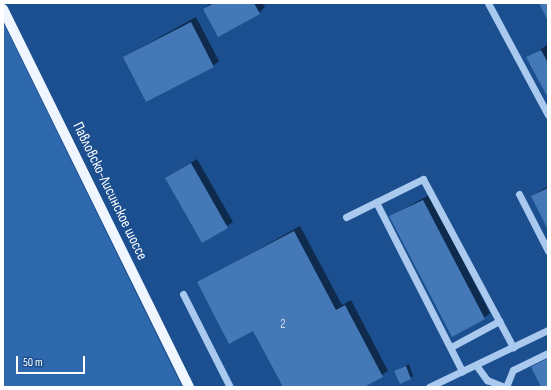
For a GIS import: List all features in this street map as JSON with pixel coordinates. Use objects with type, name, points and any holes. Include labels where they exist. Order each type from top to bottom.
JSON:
[{"type":"main road","name":"Павловско-Лисинское шоссе","points":[[3,9],[189,387]]},
{"type":"lane","points":[[488,3],[548,116]]},
{"type":"lane","points":[[346,217],[423,179],[513,347]]},
{"type":"lane","points":[[519,194],[548,251]]},
{"type":"lane","points":[[376,202],[462,371]]},
{"type":"lane","points":[[184,294],[230,387]]},
{"type":"lane","points":[[451,347],[499,321]]},
{"type":"lane","points":[[429,387],[445,384],[462,371],[548,330]]},
{"type":"lane","points":[[476,365],[487,380],[505,387],[513,370],[548,353]]},
{"type":"shaded area","points":[[3,22],[182,387],[3,387]]},
{"type":"building","points":[[214,3],[254,3],[260,14],[218,37],[203,9]]},
{"type":"building","points":[[539,3],[548,3],[548,21]]},
{"type":"building","points":[[191,22],[214,67],[146,102],[123,57]]},
{"type":"building","points":[[541,50],[548,63],[548,98],[526,57]]},
{"type":"building","points":[[191,163],[228,228],[202,243],[165,178]]},
{"type":"building","points":[[548,188],[548,230],[531,196]]},
{"type":"building","points":[[423,200],[485,319],[452,337],[389,216]]},
{"type":"building","points":[[294,231],[336,310],[345,305],[383,377],[364,387],[283,387],[253,331],[229,344],[197,282]]},
{"type":"building","points":[[548,358],[548,387],[541,387],[531,367]]},
{"type":"building","points":[[406,366],[411,379],[400,384],[394,371]]}]
